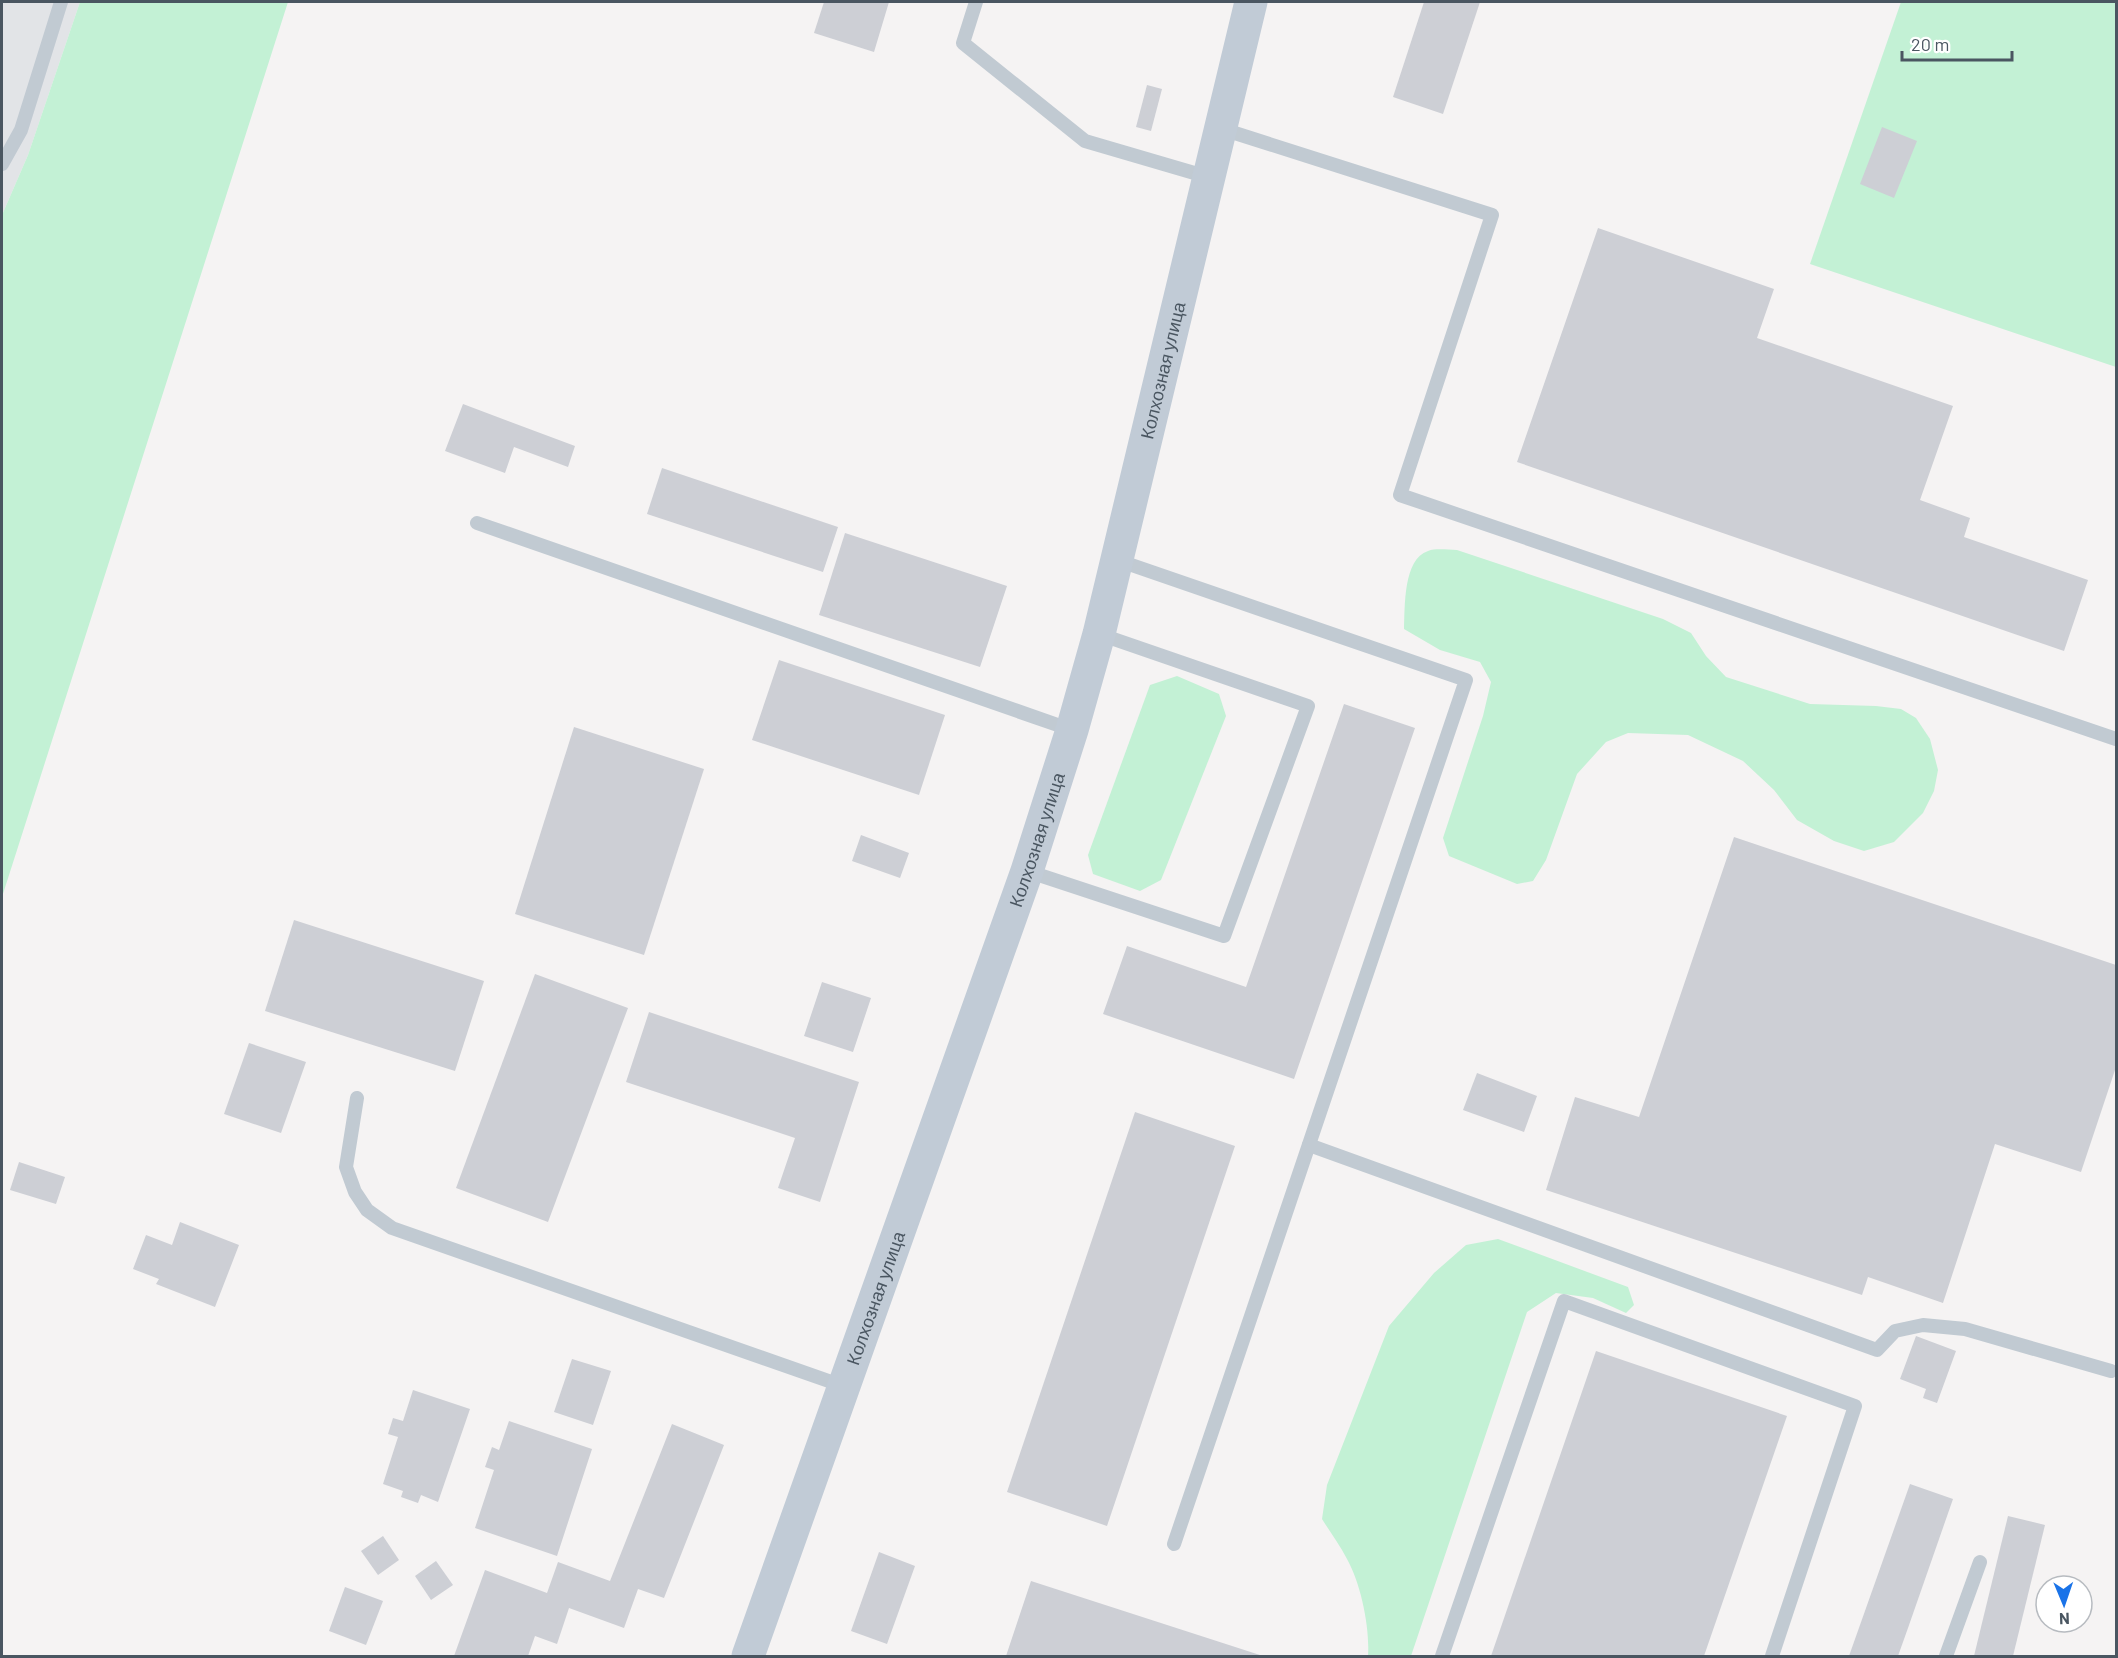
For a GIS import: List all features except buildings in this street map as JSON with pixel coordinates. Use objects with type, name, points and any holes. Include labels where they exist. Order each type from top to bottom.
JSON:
[{"type":"street","name":"Колхозная улица","points":[[748,1656],[1028,871],[1072,730],[1099,634],[1251,2]]},
{"type":"lane","points":[[2,164],[21,130],[61,2]]},
{"type":"lane","points":[[976,2],[963,43],[1085,141],[1208,177]]},
{"type":"lane","points":[[1219,128],[1492,215],[1400,495],[2116,739]]},
{"type":"lane","points":[[477,523],[1072,730]]},
{"type":"lane","points":[[1116,560],[1466,680],[1174,1544]]},
{"type":"lane","points":[[1028,871],[1224,936],[1308,706],[1099,634]]},
{"type":"lane","points":[[357,1098],[346,1167],[355,1192],[367,1210],[392,1228],[843,1386]]},
{"type":"lane","points":[[1309,1146],[1877,1350],[1895,1331],[1923,1325],[1965,1329],[2111,1371]]},
{"type":"lane","points":[[1442,1656],[1564,1301],[1855,1406],[1772,1656]]},
{"type":"lane","points":[[1946,1656],[1980,1562]]},
{"type":"shaded area","points":[[2,2],[80,2],[28,155],[2,215]]},
{"type":"green space","points":[[80,2],[288,2],[2,897],[2,215],[28,155]]},
{"type":"green space","points":[[1901,2],[2116,2],[2116,367],[1810,264]]},
{"type":"green space","points":[[1457,550],[1663,619],[1691,633],[1706,656],[1726,677],[1810,704],[1901,709],[1916,718],[1930,739],[1938,770],[1934,791],[1923,813],[1894,842],[1864,851],[1834,841],[1797,820],[1774,790],[1743,761],[1688,735],[1628,733],[1606,742],[1577,774],[1546,860],[1533,881],[1517,884],[1449,856],[1443,838],[1483,716],[1491,682],[1480,662],[1440,650],[1404,629],[1405,597],[1414,563],[1428,551]]},
{"type":"green space","points":[[1177,676],[1219,694],[1226,716],[1161,880],[1140,891],[1093,874],[1088,855],[1150,685]]},
{"type":"green space","points":[[1498,1239],[1628,1287],[1634,1305],[1626,1313],[1593,1298],[1556,1293],[1527,1312],[1411,1656],[1368,1656],[1366,1620],[1352,1569],[1322,1519],[1327,1485],[1389,1326],[1434,1273],[1466,1245]]}]
